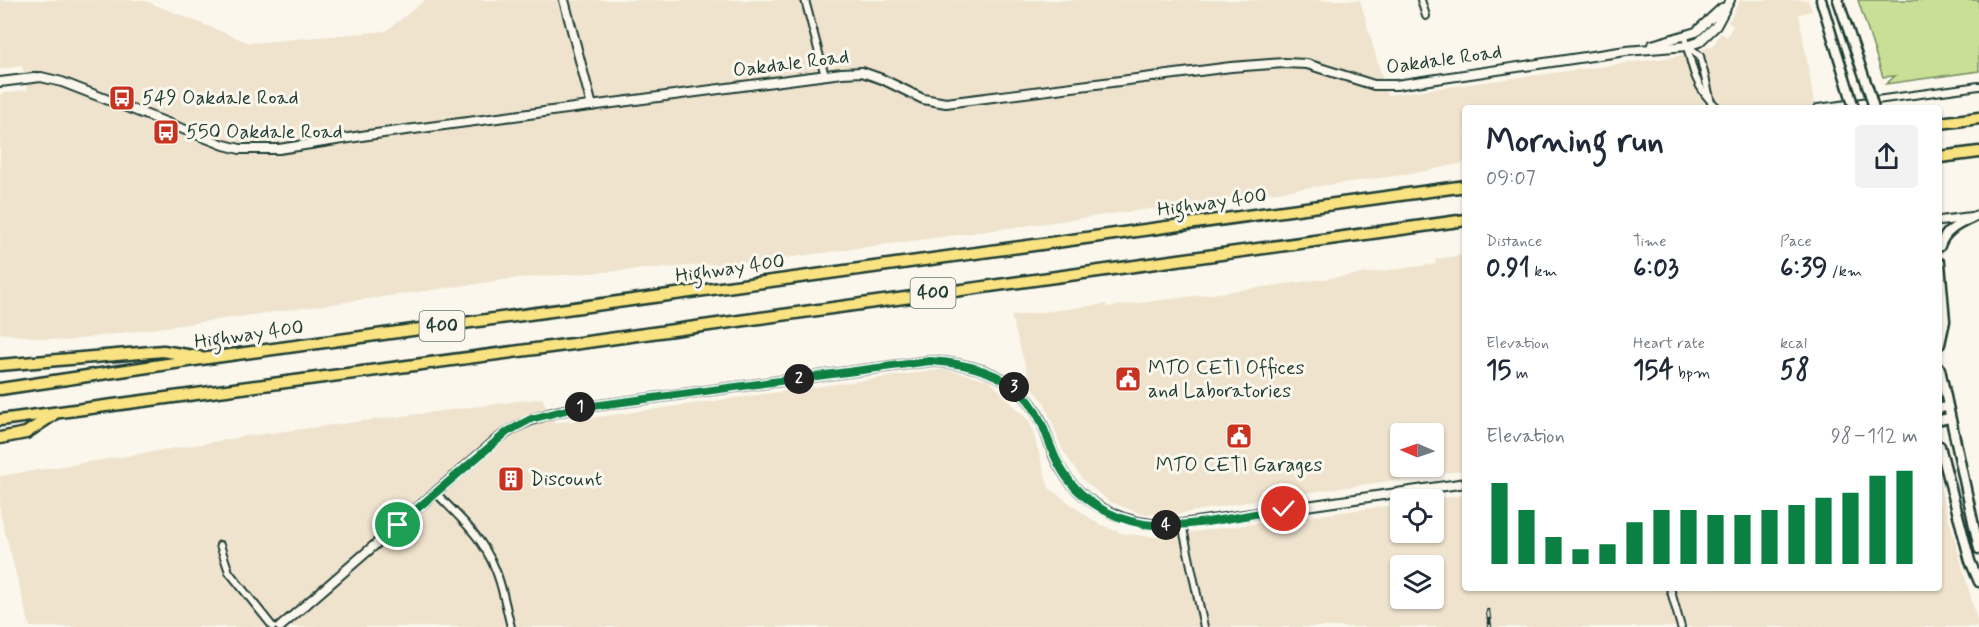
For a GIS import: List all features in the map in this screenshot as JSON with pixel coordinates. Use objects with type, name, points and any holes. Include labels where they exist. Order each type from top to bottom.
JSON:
[{"type":"highway","points":[[1942,123],[1979,118]]},
{"type":"highway","points":[[1942,157],[1979,152]]},
{"type":"highway","name":"Highway 400","points":[[0,389],[208,358],[1462,187]]},
{"type":"highway","name":"400","points":[[0,420],[1462,221]]},
{"type":"highway","points":[[0,364],[163,351],[208,358]]},
{"type":"highway","points":[[0,438],[26,433],[56,413]]},
{"type":"main road","points":[[1821,0],[1853,105]]},
{"type":"main road","points":[[1838,0],[1873,105]]},
{"type":"main road","points":[[1942,240],[1955,227],[1978,215]]},
{"type":"main road","points":[[1942,286],[1945,321],[1942,335]]},
{"type":"main road","points":[[1943,408],[1949,418],[1979,549]]},
{"type":"main road","points":[[1942,454],[1970,561],[1979,582]]},
{"type":"street","points":[[564,0],[592,106]]},
{"type":"street","points":[[805,0],[825,76]]},
{"type":"street","points":[[1421,0],[1426,16]]},
{"type":"street","name":"Oakdale Road","points":[[0,81],[41,77],[62,82],[199,136],[240,149],[279,148],[862,72],[923,99],[946,103],[1231,67],[1284,63],[1306,64],[1361,82],[1386,86],[1626,51],[1687,46],[1699,42],[1716,26],[1729,2]]},
{"type":"street","name":"Oakdale Road","points":[[1626,51],[1696,32],[1729,2]]},
{"type":"street","points":[[1685,36],[1690,65],[1697,85],[1714,105]]},
{"type":"street","points":[[1687,46],[1700,56],[1711,102]]},
{"type":"street","points":[[1840,105],[1979,86]]},
{"type":"street","points":[[1942,221],[1978,215]]},
{"type":"street","points":[[280,627],[507,432],[531,419],[570,409],[930,361],[966,365],[985,371],[1017,390],[1036,411],[1057,461],[1078,491],[1104,511],[1145,524],[1182,524],[1462,484]]},
{"type":"street","points":[[1942,420],[1949,418]]},
{"type":"street","points":[[435,492],[474,534],[489,555],[511,627]]},
{"type":"street","points":[[1182,524],[1204,627]]},
{"type":"street","points":[[220,545],[229,572],[273,627]]},
{"type":"street","points":[[1671,591],[1681,627]]},
{"type":"shaded area","points":[[0,0],[143,0],[250,43],[386,31],[425,0],[1360,0],[1387,95],[1672,57],[1712,47],[1721,33],[1727,37],[1733,26],[1728,22],[1740,0],[1808,0],[1812,11],[1799,14],[1814,105],[1462,105],[1462,164],[1410,174],[763,261],[518,278],[65,341],[0,333],[0,94],[27,90],[22,66],[0,69]]},
{"type":"shaded area","points":[[1462,255],[1462,470],[1444,473],[1444,423],[1390,423],[1390,477],[1416,477],[1173,515],[1142,514],[1110,502],[1082,479],[1062,449],[1045,404],[1031,385],[1011,316],[1234,291],[1436,264],[1435,259]]},
{"type":"shaded area","points":[[945,369],[989,380],[1030,422],[1049,488],[1095,522],[1120,533],[1155,537],[1390,505],[1390,543],[1444,543],[1444,497],[1462,495],[1462,591],[1942,591],[1942,493],[1979,627],[30,627],[0,513],[0,476],[255,435],[542,398],[555,423]]},
{"type":"green space","points":[[1858,0],[1979,0],[1979,71],[1886,84],[1895,76],[1883,77]]},
{"type":"railway","points":[[1488,611],[1490,627]]},
{"type":"place","name":"549 Oakdale Road","points":[[122,98]]},
{"type":"place","name":"550 Oakdale Road","points":[[166,132]]},
{"type":"place","name":"MTO CETI Offices and Laboratories","points":[[1128,379]]},
{"type":"place","name":"MTO CETI Garages","points":[[1239,436]]},
{"type":"place","name":"Discount","points":[[511,479]]},
{"type":"route","points":[[398,525],[507,432],[546,414],[930,361],[966,365],[985,371],[1022,394],[1036,411],[1057,461],[1069,479],[1078,491],[1104,511],[1145,524],[1169,525],[1284,509]]}]
